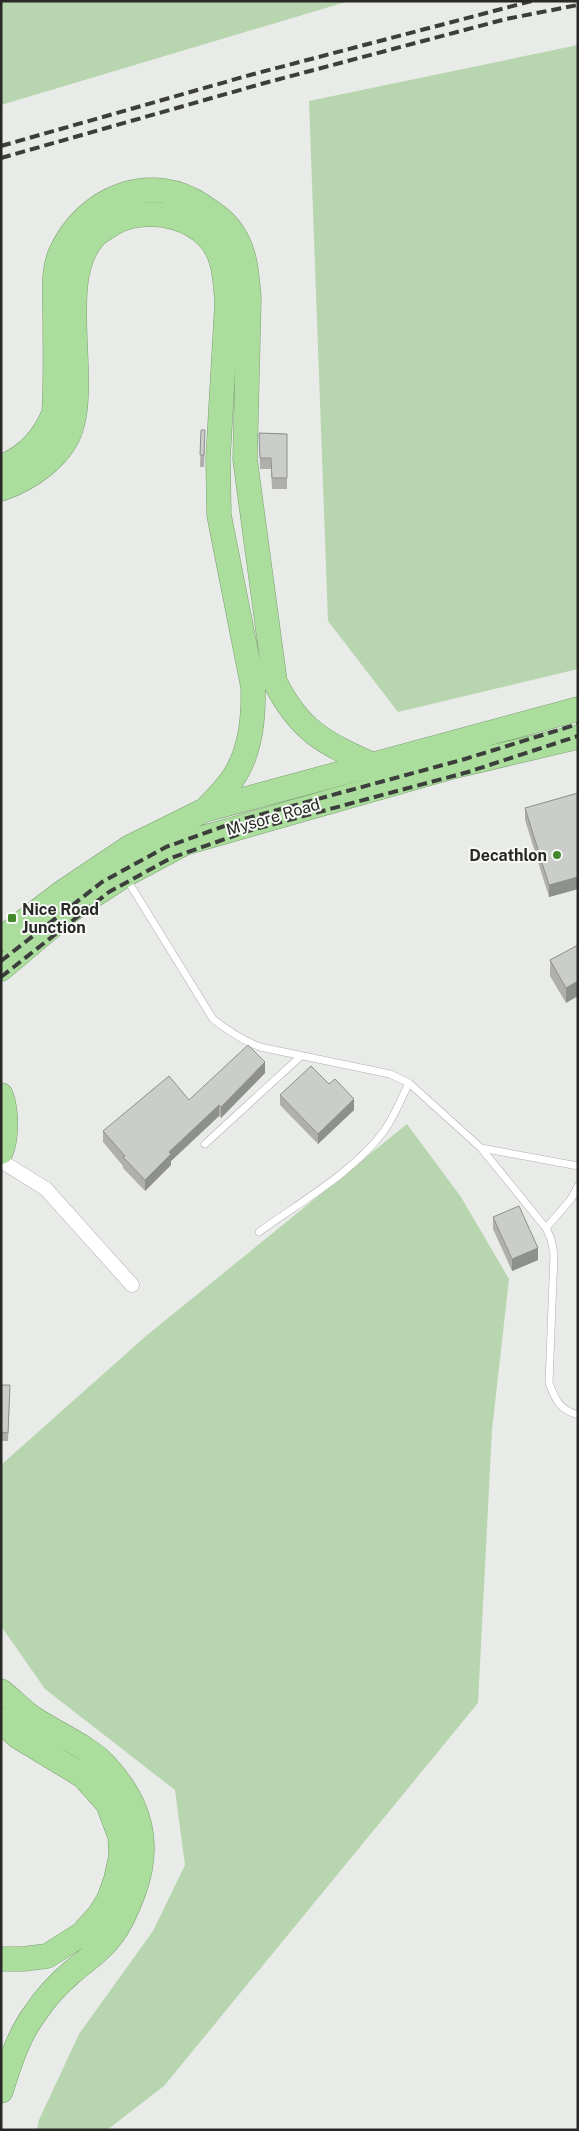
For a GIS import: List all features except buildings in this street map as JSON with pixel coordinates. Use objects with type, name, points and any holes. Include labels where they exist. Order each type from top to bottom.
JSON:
[{"type":"highway","points":[[1,467],[29,451],[49,425],[54,413],[56,265],[66,242],[83,218],[108,201],[122,195],[138,191],[156,190],[177,193],[194,199],[226,223],[235,236],[243,255],[247,276],[249,298],[245,459],[275,682],[293,713],[306,727],[374,776]]},
{"type":"highway","points":[[1,489],[27,477],[48,462],[72,427],[76,386],[77,271],[85,250],[95,236],[116,222],[136,215],[157,214],[176,218],[197,228],[210,239],[220,255],[225,276],[226,302],[218,459],[219,515],[252,687],[254,713],[250,735],[232,780],[205,810]]},
{"type":"highway","name":"Mysore Road","points":[[1,969],[71,910],[125,875],[185,843],[374,776],[578,709]]},
{"type":"highway","name":"Mysore Road","points":[[1,939],[60,894],[130,847],[205,810],[374,776],[455,766],[578,737]]},
{"type":"highway","points":[[1,1096],[4,1104],[4,1144],[1,1152]]},
{"type":"highway","points":[[1,1691],[29,1716],[104,1764],[123,1787],[136,1811],[143,1838],[143,1860],[128,1908],[113,1934],[93,1955],[54,1988],[34,2013],[16,2048],[1,2091]]},
{"type":"highway","points":[[1,1721],[18,1736],[83,1776],[108,1804],[120,1836],[121,1856],[109,1899],[99,1915],[82,1934],[47,1956],[1,1959]]},
{"type":"street","points":[[1,1161],[46,1189],[132,1285]]},
{"type":"lane","points":[[125,875],[213,1019],[242,1040],[260,1047],[390,1074],[408,1083],[481,1148],[546,1228],[551,1239],[554,1254],[549,1383],[554,1397],[564,1410],[578,1415]]},
{"type":"lane","points":[[205,1144],[301,1056]]},
{"type":"lane","points":[[259,1232],[348,1168],[368,1150],[385,1130],[408,1083]]},
{"type":"lane","points":[[481,1148],[578,1166]]},
{"type":"lane","points":[[546,1228],[571,1199],[578,1186]]},
{"type":"green space","points":[[1,1],[349,1],[1,105]]},
{"type":"green space","points":[[578,45],[578,669],[398,712],[328,621],[309,101]]},
{"type":"green space","points":[[407,1124],[461,1197],[509,1279],[492,1430],[478,1703],[164,2086],[107,2130],[37,2130],[39,2120],[79,2034],[153,1931],[185,1865],[175,1790],[45,1689],[1,1626],[1,1465],[146,1336]]},
{"type":"railway","points":[[1,146],[250,75],[532,1]]},
{"type":"railway","points":[[1,158],[261,84],[506,19],[578,5]]},
{"type":"railway","points":[[1,961],[102,882],[166,847],[244,819],[465,759],[578,724]]},
{"type":"railway","points":[[1,977],[109,892],[171,858],[248,831],[468,772],[578,736]]},
{"type":"place","name":"Decathlon","points":[[557,855]]},
{"type":"place","name":"Nice Road Junction","points":[[12,918]]}]
